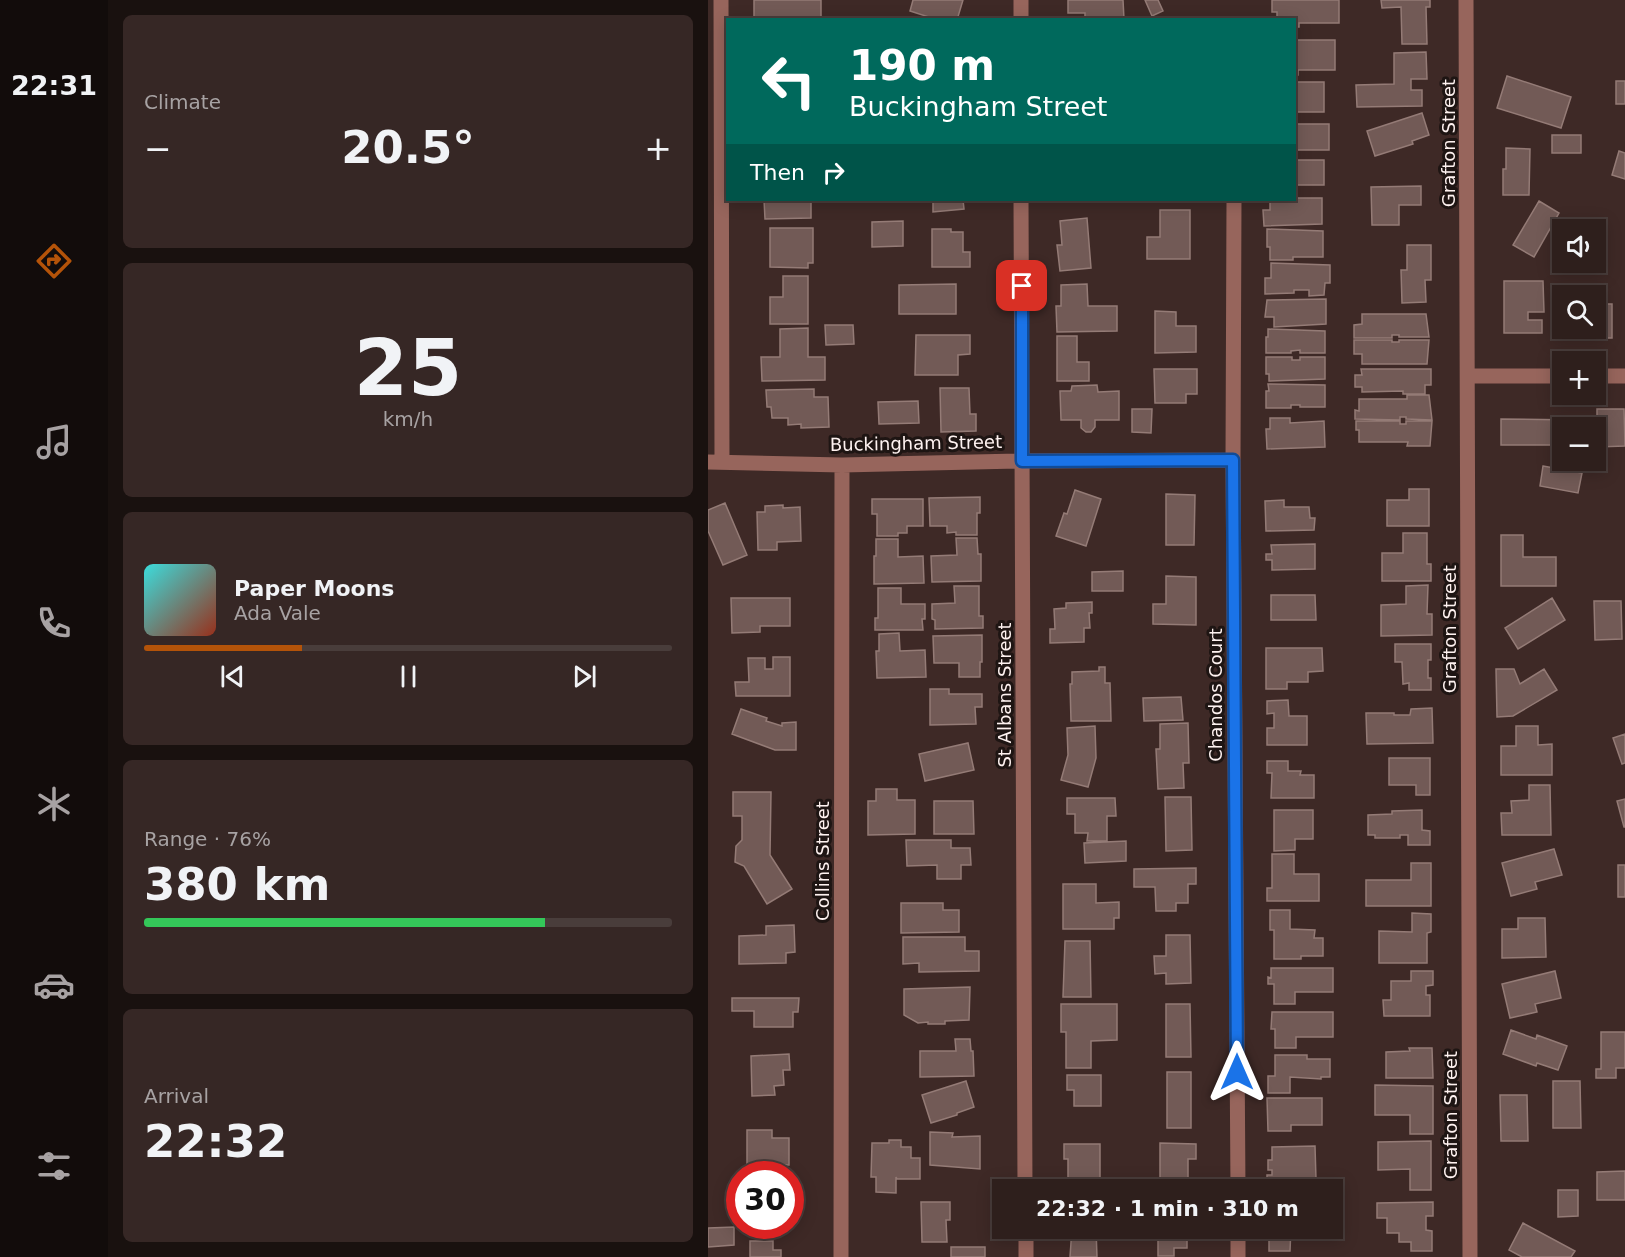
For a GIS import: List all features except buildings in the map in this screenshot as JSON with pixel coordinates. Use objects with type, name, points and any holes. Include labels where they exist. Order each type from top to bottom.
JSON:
[{"type":"street","points":[[715,462],[721,0]]},
{"type":"street","points":[[1021,0],[1021,18]]},
{"type":"street","name":"Grafton Street","points":[[1466,0],[1470,1257]]},
{"type":"street","name":"St Albans Street","points":[[1021,201],[1025,1179]]},
{"type":"street","name":"Chandos Court","points":[[1234,201],[1233,460],[1238,1179]]},
{"type":"street","points":[[1468,376],[1552,376]]},
{"type":"street","points":[[1606,376],[1625,376]]},
{"type":"street","name":"Buckingham Street","points":[[715,462],[842,465],[1233,460]]},
{"type":"street","name":"Collins Street","points":[[841,1257],[842,465]]},
{"type":"street","points":[[1026,1239],[1026,1257]]},
{"type":"street","points":[[1238,1239],[1238,1257]]},
{"type":"route","points":[[1022,286],[1022,461],[1233,460],[1237,1072]]}]
